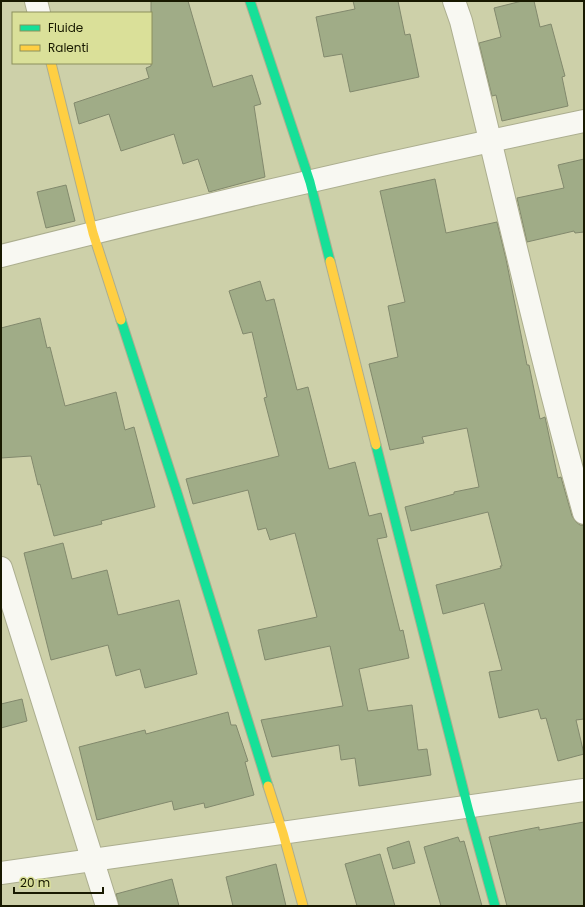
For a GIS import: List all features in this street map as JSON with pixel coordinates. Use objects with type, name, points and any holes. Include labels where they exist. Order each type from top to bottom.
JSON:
[{"type":"street","points":[[36,1],[39,12]]},
{"type":"street","points":[[250,1],[310,182],[468,808],[495,906]]},
{"type":"street","points":[[454,1],[461,21],[491,141],[560,427],[584,513]]},
{"type":"street","points":[[51,64],[93,233],[176,489],[283,833],[303,906]]},
{"type":"street","points":[[1,256],[310,182],[584,121]]},
{"type":"street","points":[[1,568],[107,906]]},
{"type":"street","points":[[1,873],[92,859],[468,808],[584,790]]},
{"type":"building","points":[[151,1],[188,1],[213,87],[252,75],[261,104],[254,106],[265,177],[209,192],[198,159],[183,164],[174,134],[121,151],[109,114],[79,124],[74,103],[149,78],[146,68],[152,64]]},
{"type":"building","points":[[353,1],[398,1],[405,35],[410,34],[419,77],[350,92],[342,54],[324,57],[316,17],[355,9]]},
{"type":"building","points":[[522,1],[534,1],[540,27],[551,24],[565,76],[562,77],[568,106],[502,121],[496,95],[492,96],[479,43],[501,37],[494,8]]},
{"type":"building","points":[[584,159],[584,232],[575,233],[574,231],[527,242],[517,198],[564,188],[558,165]]},
{"type":"building","points":[[435,179],[446,233],[497,222],[540,419],[545,417],[558,478],[561,477],[572,516],[580,525],[584,525],[584,719],[576,720],[584,754],[558,761],[546,718],[541,719],[538,709],[499,718],[489,672],[502,670],[484,603],[443,614],[436,585],[501,568],[500,566],[502,566],[488,512],[411,531],[405,507],[454,494],[454,492],[479,487],[467,428],[422,437],[424,443],[390,450],[369,364],[398,357],[388,306],[405,302],[380,191]]},
{"type":"building","points":[[66,185],[75,221],[46,228],[37,192]]},
{"type":"building","points":[[260,281],[266,301],[274,299],[297,390],[308,387],[329,469],[355,462],[369,516],[381,513],[387,537],[377,539],[400,631],[403,630],[409,658],[359,669],[368,711],[412,705],[418,750],[427,749],[431,775],[359,786],[355,758],[341,760],[339,745],[272,757],[261,720],[343,706],[330,646],[265,660],[258,630],[317,617],[295,533],[270,540],[266,528],[258,530],[248,490],[193,504],[186,479],[279,456],[264,398],[267,397],[252,332],[243,334],[229,291]]},
{"type":"building","points":[[40,318],[47,348],[50,347],[65,406],[116,392],[125,430],[134,427],[155,507],[101,521],[102,524],[54,536],[40,484],[38,485],[31,456],[1,458],[1,328]]},
{"type":"building","points":[[63,543],[72,579],[107,570],[118,615],[179,600],[197,674],[145,688],[140,669],[116,676],[108,645],[51,660],[24,553]]},
{"type":"building","points":[[22,699],[27,721],[1,728],[1,704]]},
{"type":"building","points":[[228,712],[231,725],[236,725],[248,761],[245,762],[254,795],[205,808],[204,803],[174,810],[172,801],[97,820],[79,747],[145,730],[146,734]]},
{"type":"building","points":[[584,822],[584,906],[507,906],[489,837],[539,827],[539,830]]},
{"type":"building","points":[[458,837],[460,842],[464,841],[482,906],[441,906],[424,847]]},
{"type":"building","points":[[409,841],[415,863],[393,869],[387,848]]},
{"type":"building","points":[[380,854],[395,906],[357,906],[345,864]]},
{"type":"building","points":[[276,864],[286,906],[233,906],[226,877]]},
{"type":"building","points":[[172,879],[179,906],[119,906],[116,894]]},
{"type":"traffic: fast","points":[[250,1],[310,182],[330,261]]},
{"type":"traffic: fast","points":[[121,320],[178,496],[268,786]]},
{"type":"traffic: fast","points":[[376,445],[468,808],[495,906]]},
{"type":"traffic: slow","points":[[51,64],[93,233],[121,320]]},
{"type":"traffic: slow","points":[[330,261],[376,445]]},
{"type":"traffic: slow","points":[[268,786],[283,833],[303,906]]}]
